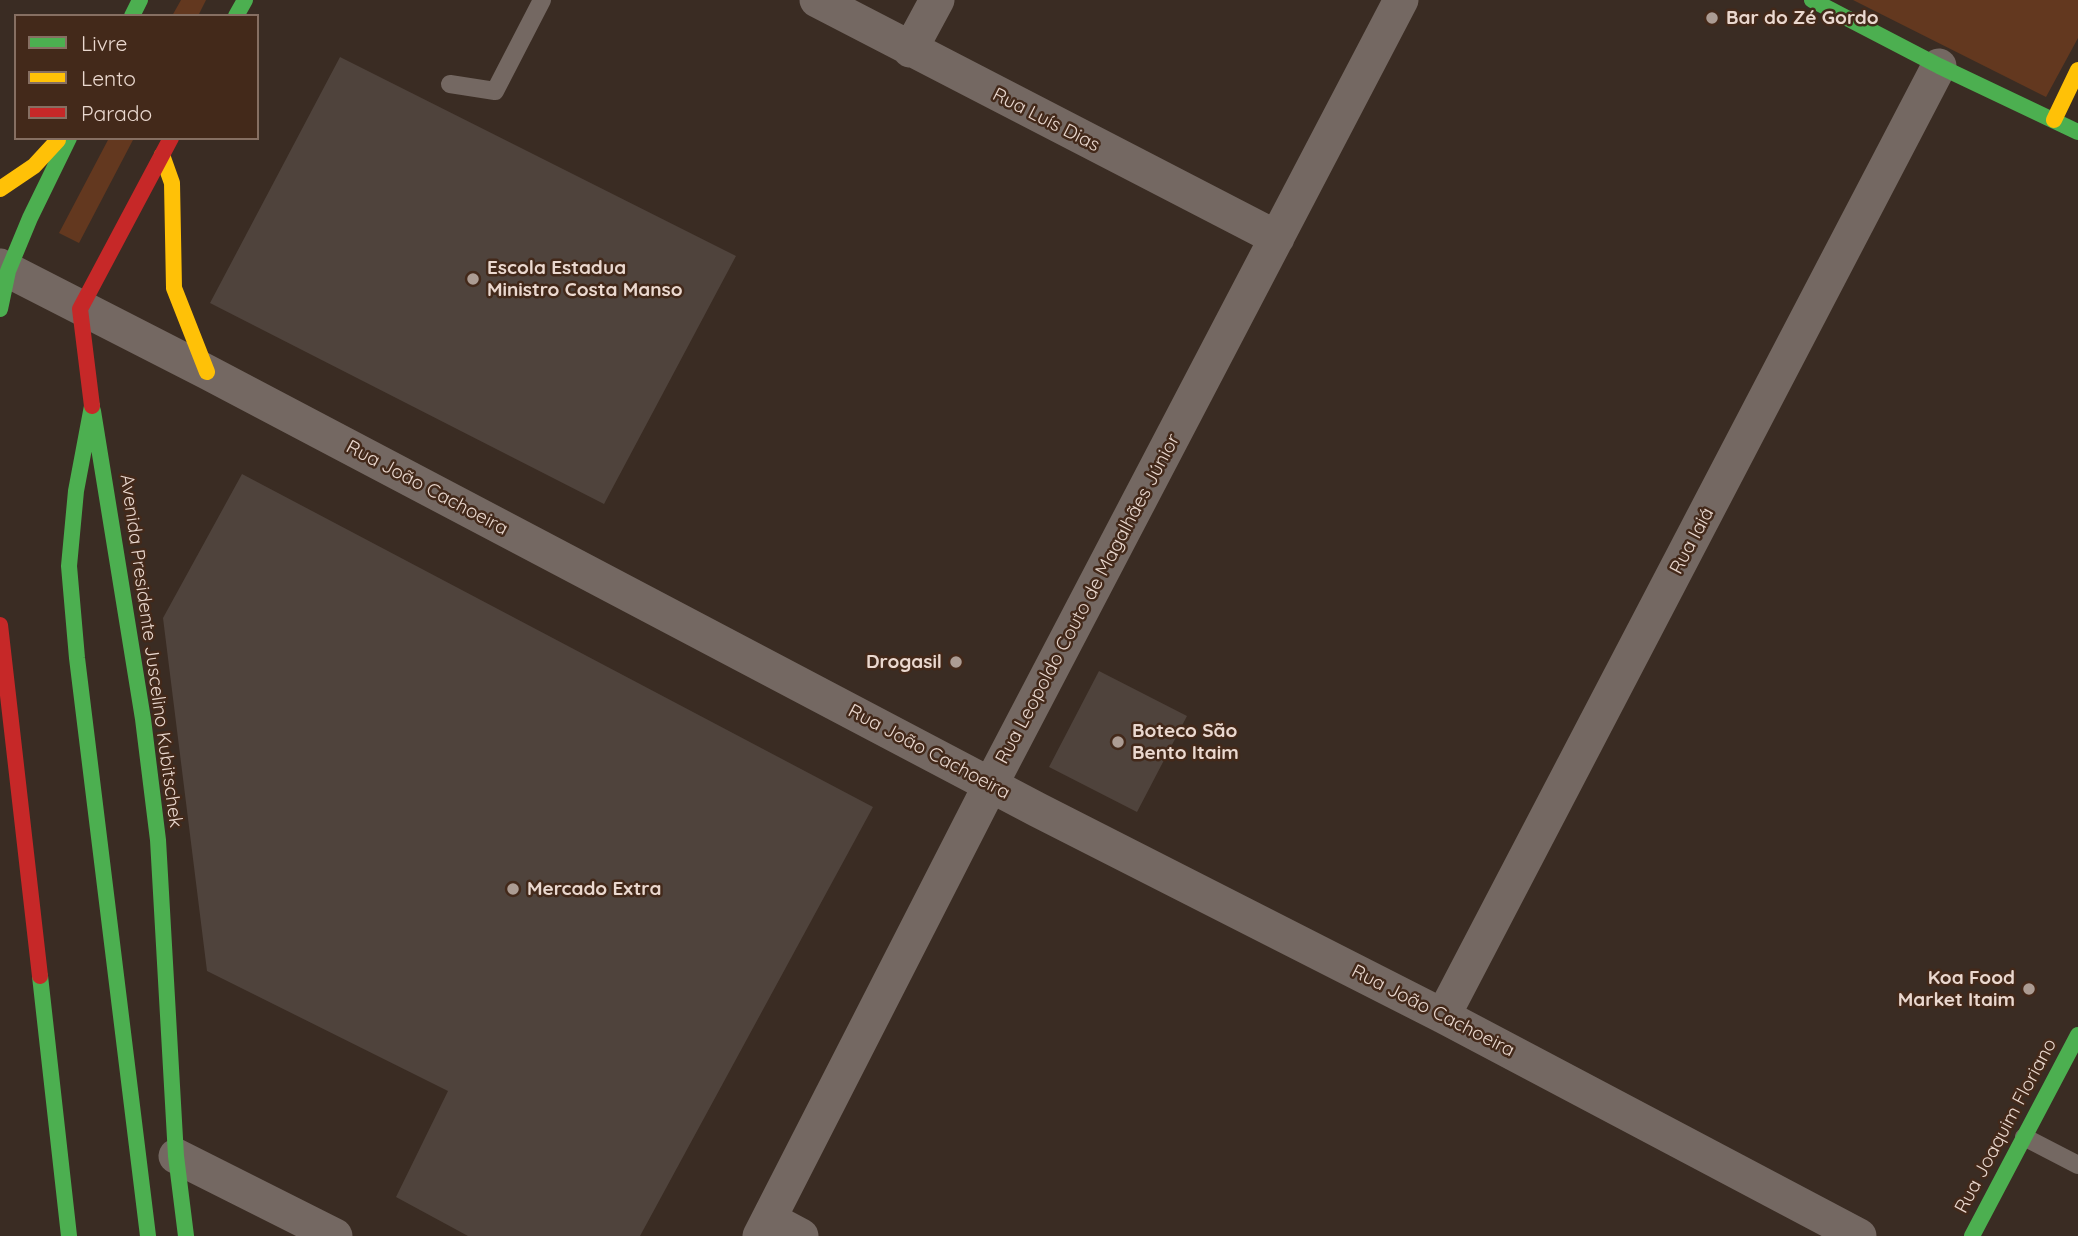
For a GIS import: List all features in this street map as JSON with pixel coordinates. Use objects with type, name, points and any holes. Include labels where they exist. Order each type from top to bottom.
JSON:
[{"type":"main road","points":[[1812,0],[1940,66],[2078,132]]},
{"type":"main road","points":[[2054,120],[2078,70]]},
{"type":"main road","points":[[0,189],[34,166],[57,140]]},
{"type":"main road","points":[[0,309],[4,269],[68,140]]},
{"type":"main road","points":[[80,309],[170,140]]},
{"type":"main road","points":[[162,155],[172,183],[174,288],[206,372]]},
{"type":"main road","name":"Avenida Presidente Juscelino Kubitschek","points":[[80,309],[92,405],[141,706],[158,840],[176,1156],[186,1236]]},
{"type":"main road","points":[[92,405],[76,491],[69,566],[77,658],[148,1236]]},
{"type":"main road","points":[[0,625],[69,1236]]},
{"type":"main road","name":"Rua Joaquim Floriano","points":[[1972,1236],[2078,1035]]},
{"type":"street","name":"Rua Luís Dias","points":[[817,0],[1277,238]]},
{"type":"street","points":[[911,50],[937,0]]},
{"type":"street","name":"Rua Leopoldo Couto de Magalhães Júnior","points":[[764,1227],[991,784],[1401,0]]},
{"type":"street","name":"Rua Iaiá","points":[[1443,1016],[1940,66]]},
{"type":"street","name":"Rua João Cachoeira","points":[[4,269],[206,372],[991,784],[1443,1016],[1859,1236]]},
{"type":"street","points":[[176,1156],[335,1236]]},
{"type":"street","points":[[764,1227],[801,1236]]},
{"type":"lane","points":[[450,84],[495,91],[542,0]]},
{"type":"lane","points":[[2024,1137],[2078,1165]]},
{"type":"shaded area","points":[[181,0],[206,0],[199,14],[173,14]]},
{"type":"shaded area","points":[[1853,0],[2078,0],[2078,38],[2046,97]]},
{"type":"shaded area","points":[[108,140],[133,140],[79,243],[59,233]]},
{"type":"building","name":"Escola Estadua Ministro Costa Manso","points":[[340,57],[736,256],[604,504],[210,303]]},
{"type":"building","name":"Mercado Extra","points":[[242,474],[873,807],[640,1236],[468,1236],[396,1197],[448,1091],[207,971],[163,618]]},
{"type":"building","name":"Boteco São Bento Itaim","points":[[1099,671],[1187,716],[1137,812],[1049,767]]},
{"type":"traffic: fast","points":[[133,14],[140,0]]},
{"type":"traffic: fast","points":[[237,14],[245,0]]},
{"type":"traffic: fast","points":[[1812,0],[1939,66],[2078,132]]},
{"type":"traffic: fast","points":[[0,309],[8,271],[68,140]]},
{"type":"traffic: fast","points":[[92,406],[76,491],[69,566],[77,658],[148,1236]]},
{"type":"traffic: fast","points":[[93,411],[143,719],[158,840],[176,1156],[186,1236]]},
{"type":"traffic: fast","points":[[40,976],[69,1236]]},
{"type":"traffic: fast","points":[[1972,1236],[2078,1035]]},
{"type":"traffic: slow","points":[[2054,120],[2078,70]]},
{"type":"traffic: slow","points":[[0,189],[34,166],[58,140]]},
{"type":"traffic: slow","points":[[162,155],[172,183],[174,288],[207,372]]},
{"type":"traffic: jam","points":[[92,406],[80,309],[170,140]]},
{"type":"traffic: jam","points":[[0,625],[40,976]]},
{"type":"place","name":"Bar do Zé Gordo","points":[[1712,18]]},
{"type":"place","name":"Escola Estadua Ministro Costa Manso","points":[[473,279]]},
{"type":"place","name":"Drogasil","points":[[956,662]]},
{"type":"place","name":"Boteco São Bento Itaim","points":[[1118,742]]},
{"type":"place","name":"Mercado Extra","points":[[513,889]]},
{"type":"place","name":"Koa Food Market Itaim","points":[[2029,989]]}]
